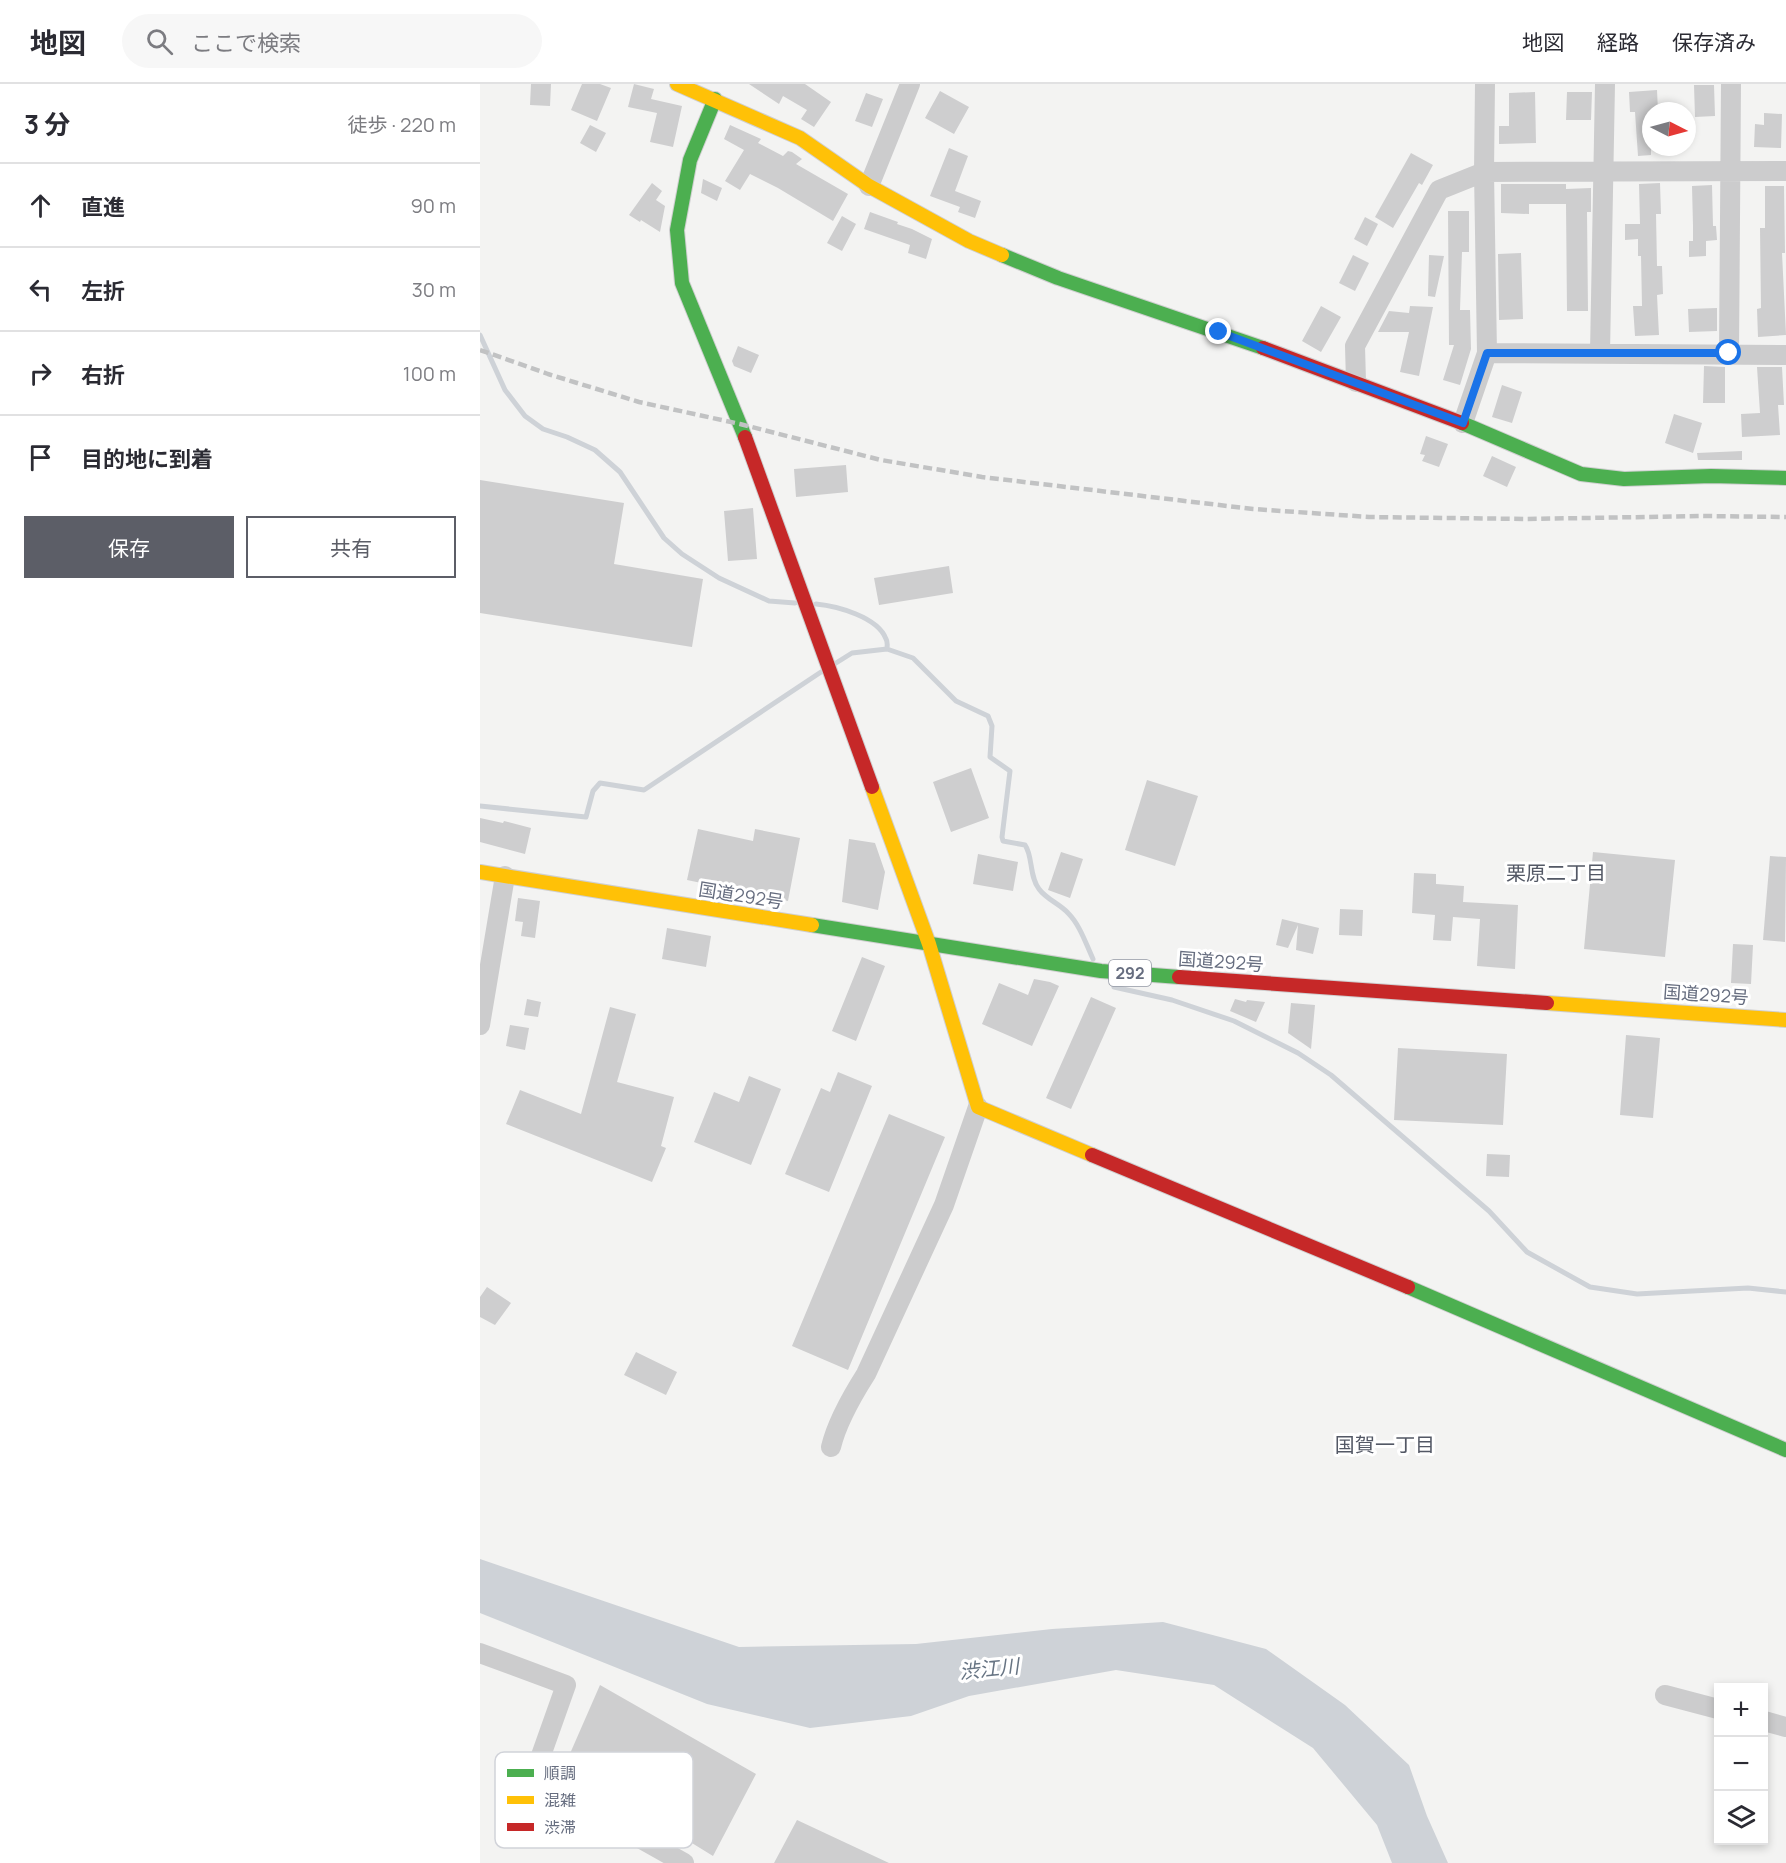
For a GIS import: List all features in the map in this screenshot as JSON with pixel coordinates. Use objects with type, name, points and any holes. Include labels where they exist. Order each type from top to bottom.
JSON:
[{"type":"main road","points":[[690,86],[800,138],[869,186],[969,241],[1058,278],[1219,332],[1356,382],[1463,423],[1581,474],[1624,479],[1711,476],[1786,478]]},
{"type":"main road","points":[[716,99],[690,160],[679,218],[677,230],[682,283],[740,424],[929,944],[978,1107],[1465,1311],[1786,1450]]},
{"type":"main road","name":"国道292号","points":[[480,872],[1101,971],[1786,1020]]},
{"type":"street","points":[[869,186],[910,84]]},
{"type":"street","points":[[1463,423],[1487,353],[1485,84]]},
{"type":"street","points":[[1600,353],[1605,84]]},
{"type":"street","points":[[1729,353],[1731,84]]},
{"type":"street","points":[[1356,382],[1355,346],[1439,190],[1484,172],[1786,171]]},
{"type":"street","points":[[1487,353],[1786,355]]},
{"type":"street","points":[[480,1026],[505,876]]},
{"type":"street","points":[[831,1447],[854,1392],[866,1374],[944,1205],[978,1107]]},
{"type":"street","points":[[480,1653],[566,1685],[542,1752]]},
{"type":"street","points":[[1665,1695],[1714,1708]]},
{"type":"street","points":[[1768,1722],[1786,1726]]},
{"type":"street","points":[[657,1848],[684,1863]]},
{"type":"water","name":"渋江川","points":[[480,1559],[739,1647],[916,1644],[1052,1629],[1163,1622],[1266,1649],[1345,1705],[1409,1765],[1427,1816],[1448,1863],[1392,1863],[1377,1825],[1313,1748],[1214,1685],[1116,1670],[969,1696],[911,1716],[810,1728],[707,1704],[480,1613]]},
{"type":"building","points":[[531,84],[551,84],[550,106],[530,105]]},
{"type":"building","points":[[582,84],[600,84],[611,88],[597,121],[571,110]]},
{"type":"building","points":[[634,84],[654,89],[651,99],[682,106],[673,147],[650,142],[657,113],[628,107]]},
{"type":"building","points":[[749,84],[805,84],[831,102],[814,127],[801,119],[807,110],[783,96],[779,104]]},
{"type":"building","points":[[1694,85],[1714,85],[1715,116],[1696,117]]},
{"type":"building","points":[[1657,90],[1658,102],[1642,102],[1642,156],[1638,156],[1635,112],[1630,112],[1629,92]]},
{"type":"building","points":[[940,91],[969,107],[954,134],[925,118]]},
{"type":"building","points":[[1535,92],[1536,143],[1499,144],[1499,126],[1509,126],[1509,93]]},
{"type":"building","points":[[1567,92],[1592,92],[1591,120],[1566,120]]},
{"type":"building","points":[[866,93],[883,99],[872,127],[855,121]]},
{"type":"building","points":[[1764,113],[1782,114],[1781,148],[1754,147],[1755,124],[1764,125]]},
{"type":"building","points":[[590,125],[606,133],[596,152],[580,143]]},
{"type":"building","points":[[730,125],[761,139],[758,143],[783,156],[788,151],[792,152],[802,159],[796,164],[848,194],[833,221],[750,174],[740,190],[725,181],[744,150],[724,139]]},
{"type":"building","points":[[949,148],[968,156],[955,191],[981,201],[975,218],[958,212],[960,207],[930,196]]},
{"type":"building","points":[[1411,153],[1433,165],[1422,185],[1419,183],[1393,228],[1375,217]]},
{"type":"building","points":[[703,179],[722,188],[717,201],[701,193]]},
{"type":"building","points":[[652,183],[662,191],[656,200],[665,206],[660,232],[629,215]]},
{"type":"building","points":[[1660,183],[1661,214],[1656,214],[1657,266],[1662,266],[1663,294],[1657,295],[1659,335],[1635,336],[1633,306],[1642,306],[1641,256],[1638,256],[1638,239],[1625,240],[1625,224],[1640,224],[1639,184]]},
{"type":"building","points":[[1501,184],[1566,184],[1566,189],[1591,188],[1591,212],[1587,212],[1588,311],[1567,311],[1566,204],[1529,204],[1529,214],[1501,213]]},
{"type":"building","points":[[1712,185],[1713,226],[1716,226],[1717,240],[1706,241],[1706,256],[1689,257],[1689,241],[1693,241],[1692,186]]},
{"type":"building","points":[[1765,186],[1784,186],[1785,253],[1782,253],[1786,335],[1758,337],[1757,309],[1761,308],[1760,228],[1765,228]]},
{"type":"building","points":[[1448,211],[1469,211],[1469,252],[1462,252],[1460,310],[1470,310],[1471,349],[1460,385],[1443,380],[1454,345],[1449,345]]},
{"type":"building","points":[[870,212],[898,222],[897,224],[932,239],[926,259],[908,253],[910,245],[864,229]]},
{"type":"building","points":[[842,216],[856,224],[842,251],[827,243]]},
{"type":"building","points":[[1365,217],[1378,224],[1367,246],[1354,239]]},
{"type":"building","points":[[1521,253],[1523,319],[1499,320],[1498,254]]},
{"type":"building","points":[[1353,255],[1369,263],[1355,291],[1339,283]]},
{"type":"building","points":[[1429,255],[1444,256],[1435,297],[1428,296]]},
{"type":"building","points":[[1321,306],[1341,317],[1321,352],[1302,341]]},
{"type":"building","points":[[1410,306],[1433,307],[1419,376],[1400,372],[1409,332],[1378,332],[1389,311],[1409,313]]},
{"type":"building","points":[[1717,308],[1717,331],[1689,332],[1688,309]]},
{"type":"building","points":[[738,346],[759,355],[751,373],[734,366],[732,361]]},
{"type":"building","points":[[1704,366],[1725,367],[1725,403],[1703,403]]},
{"type":"building","points":[[1757,367],[1782,367],[1784,405],[1778,405],[1780,435],[1742,437],[1741,414],[1760,413]]},
{"type":"building","points":[[1502,385],[1522,392],[1512,423],[1492,417]]},
{"type":"building","points":[[1674,414],[1702,423],[1693,453],[1665,443]]},
{"type":"building","points":[[1426,436],[1448,444],[1439,467],[1422,461],[1425,455],[1420,454]]},
{"type":"building","points":[[1742,451],[1742,460],[1698,460],[1697,453]]},
{"type":"building","points":[[1492,456],[1516,467],[1507,487],[1483,476]]},
{"type":"building","points":[[846,465],[848,492],[796,497],[794,469]]},
{"type":"building","points":[[480,480],[624,503],[614,564],[703,579],[692,647],[480,613]]},
{"type":"building","points":[[753,508],[757,559],[728,561],[724,511]]},
{"type":"building","points":[[949,566],[953,593],[879,605],[874,578]]},
{"type":"building","points":[[971,768],[989,818],[951,832],[933,782]]},
{"type":"building","points":[[1147,780],[1198,796],[1175,866],[1125,850]]},
{"type":"building","points":[[480,818],[531,828],[525,854],[480,842]]},
{"type":"building","points":[[698,829],[753,841],[755,829],[800,838],[788,901],[687,880]]},
{"type":"building","points":[[849,839],[875,843],[885,872],[878,910],[842,902]]},
{"type":"building","points":[[1061,852],[1083,859],[1070,898],[1048,890]]},
{"type":"building","points":[[1593,852],[1675,860],[1665,957],[1584,949]]},
{"type":"building","points":[[978,854],[1018,862],[1013,891],[973,884]]},
{"type":"building","points":[[1770,856],[1786,857],[1785,942],[1763,940]]},
{"type":"building","points":[[1414,873],[1436,874],[1436,884],[1464,886],[1463,902],[1518,905],[1515,969],[1477,966],[1480,919],[1453,917],[1451,941],[1433,940],[1435,915],[1412,913]]},
{"type":"building","points":[[518,898],[540,901],[535,938],[521,936],[523,922],[515,921]]},
{"type":"building","points":[[1340,909],[1363,910],[1362,936],[1339,935]]},
{"type":"building","points":[[1282,919],[1319,928],[1313,954],[1296,950],[1298,925],[1288,948],[1276,945]]},
{"type":"building","points":[[667,928],[711,936],[706,967],[662,959]]},
{"type":"building","points":[[1733,944],[1753,945],[1751,984],[1731,983]]},
{"type":"building","points":[[862,957],[885,966],[856,1041],[832,1031]]},
{"type":"building","points":[[1034,979],[1059,986],[1032,1046],[982,1024],[999,983],[1028,995]]},
{"type":"building","points":[[1091,997],[1116,1008],[1071,1109],[1046,1098]]},
{"type":"building","points":[[527,999],[541,1002],[538,1017],[524,1015]]},
{"type":"building","points":[[1235,999],[1246,1002],[1247,1000],[1265,1002],[1256,1022],[1230,1011]]},
{"type":"building","points":[[1291,1003],[1315,1005],[1311,1049],[1288,1033]]},
{"type":"building","points":[[610,1007],[636,1014],[617,1082],[674,1097],[661,1146],[666,1148],[652,1182],[506,1124],[520,1090],[581,1114]]},
{"type":"building","points":[[510,1025],[529,1028],[525,1050],[506,1046]]},
{"type":"building","points":[[1626,1035],[1660,1038],[1653,1118],[1620,1115]]},
{"type":"building","points":[[1398,1048],[1507,1054],[1503,1125],[1394,1120]]},
{"type":"building","points":[[838,1072],[872,1086],[829,1192],[785,1174],[821,1088],[830,1092]]},
{"type":"building","points":[[749,1076],[781,1089],[751,1165],[694,1142],[714,1092],[739,1102]]},
{"type":"building","points":[[889,1114],[945,1137],[848,1370],[792,1346]]},
{"type":"building","points":[[1487,1154],[1510,1155],[1509,1177],[1486,1176]]},
{"type":"building","points":[[487,1287],[511,1303],[495,1325],[480,1317],[480,1297]]},
{"type":"building","points":[[636,1352],[677,1372],[666,1395],[624,1375]]},
{"type":"building","points":[[600,1685],[756,1774],[713,1856],[693,1844],[693,1752],[571,1752]]},
{"type":"building","points":[[797,1820],[889,1863],[774,1863]]},
{"type":"waterway","points":[[480,335],[505,390],[525,416],[543,429],[595,450],[620,472],[664,538],[682,554],[719,578],[769,601],[795,603]]},
{"type":"waterway","points":[[816,604],[835,607],[866,619],[882,631],[887,641],[887,649]]},
{"type":"waterway","points":[[836,663],[852,653],[887,649],[913,658],[956,701],[988,716],[992,726],[990,757],[1010,771],[1003,841],[1025,845],[1036,884],[1042,893],[1065,910],[1076,923],[1093,959]]},
{"type":"waterway","points":[[480,806],[586,817],[593,791],[600,783],[644,790],[821,672]]},
{"type":"waterway","points":[[1114,987],[1172,1000],[1234,1021],[1298,1053],[1331,1075],[1489,1211],[1527,1252],[1590,1287],[1637,1294],[1748,1288],[1786,1292]]},
{"type":"railway","points":[[480,350],[639,402],[740,424],[881,460],[982,477],[1253,509],[1369,517],[1526,519],[1786,517]]},
{"type":"traffic: fast","points":[[715,99],[690,160],[677,230],[682,283],[745,437]]},
{"type":"traffic: fast","points":[[1002,255],[1058,278],[1263,348]]},
{"type":"traffic: fast","points":[[1462,423],[1581,474],[1624,479],[1711,476],[1786,478]]},
{"type":"traffic: fast","points":[[812,925],[1101,971],[1179,977]]},
{"type":"traffic: fast","points":[[1408,1287],[1786,1450]]},
{"type":"traffic: slow","points":[[677,84],[800,138],[869,186],[969,241],[1002,255]]},
{"type":"traffic: slow","points":[[872,787],[929,944],[978,1107],[1092,1155]]},
{"type":"traffic: slow","points":[[480,872],[812,925]]},
{"type":"traffic: slow","points":[[1547,1003],[1786,1020]]},
{"type":"traffic: jam","points":[[1263,348],[1462,423]]},
{"type":"traffic: jam","points":[[745,437],[872,787]]},
{"type":"traffic: jam","points":[[1179,977],[1547,1003]]},
{"type":"traffic: jam","points":[[1092,1155],[1408,1287]]},
{"type":"district","name":"栗原二丁目","points":[[1556,873]]},
{"type":"district","name":"国賀一丁目","points":[[1385,1445]]},
{"type":"route","points":[[1219,332],[1463,423],[1487,353],[1729,353]]}]
